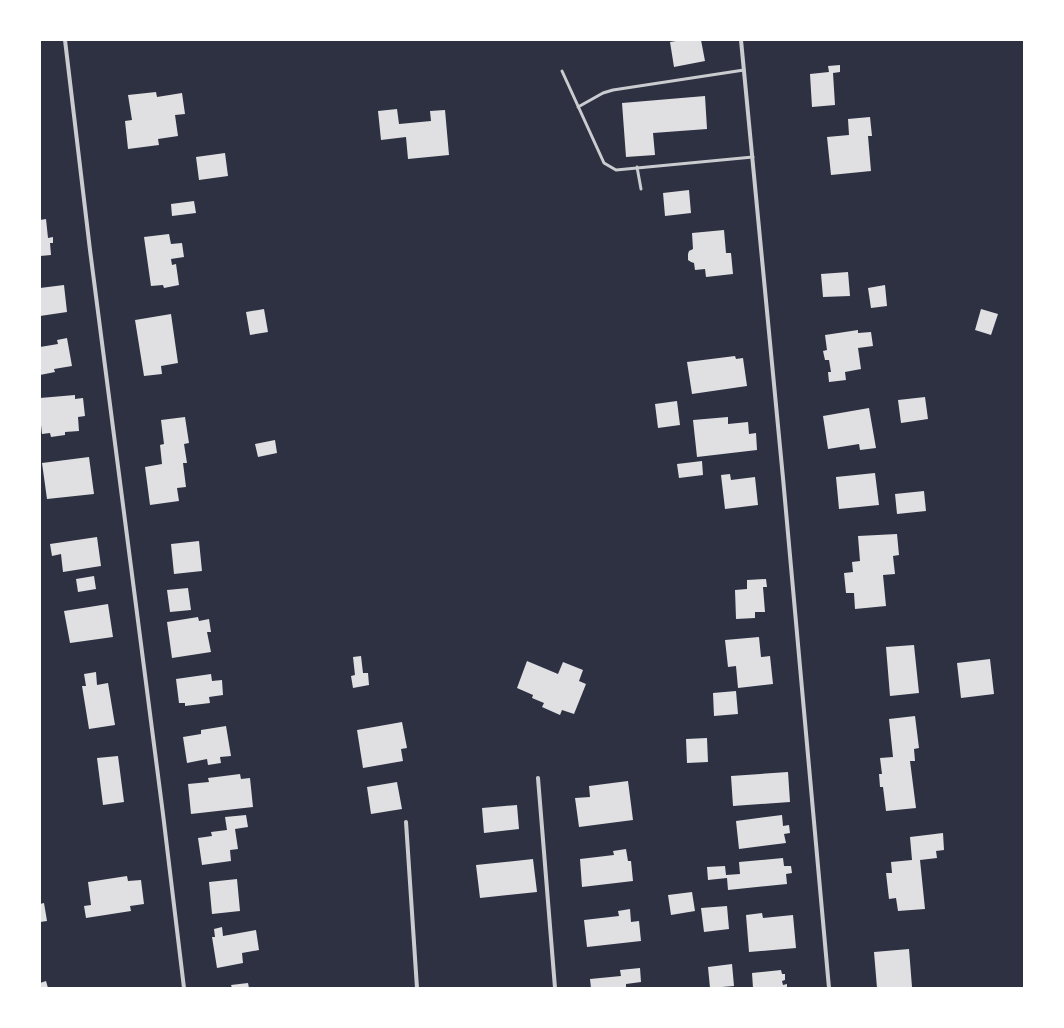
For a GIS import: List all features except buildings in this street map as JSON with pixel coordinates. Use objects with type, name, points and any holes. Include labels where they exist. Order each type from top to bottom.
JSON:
[{"type":"street","points":[[66,40],[90,250],[184,988]]},
{"type":"street","points":[[741,40],[783,478],[829,988]]},
{"type":"street","points":[[538,778],[555,988]]},
{"type":"street","points":[[406,822],[417,988]]},
{"type":"lane","points":[[578,106],[603,93],[613,90],[744,70]]},
{"type":"lane","points":[[562,71],[604,163],[616,170],[753,157]]},
{"type":"lane","points":[[637,167],[641,189]]}]
